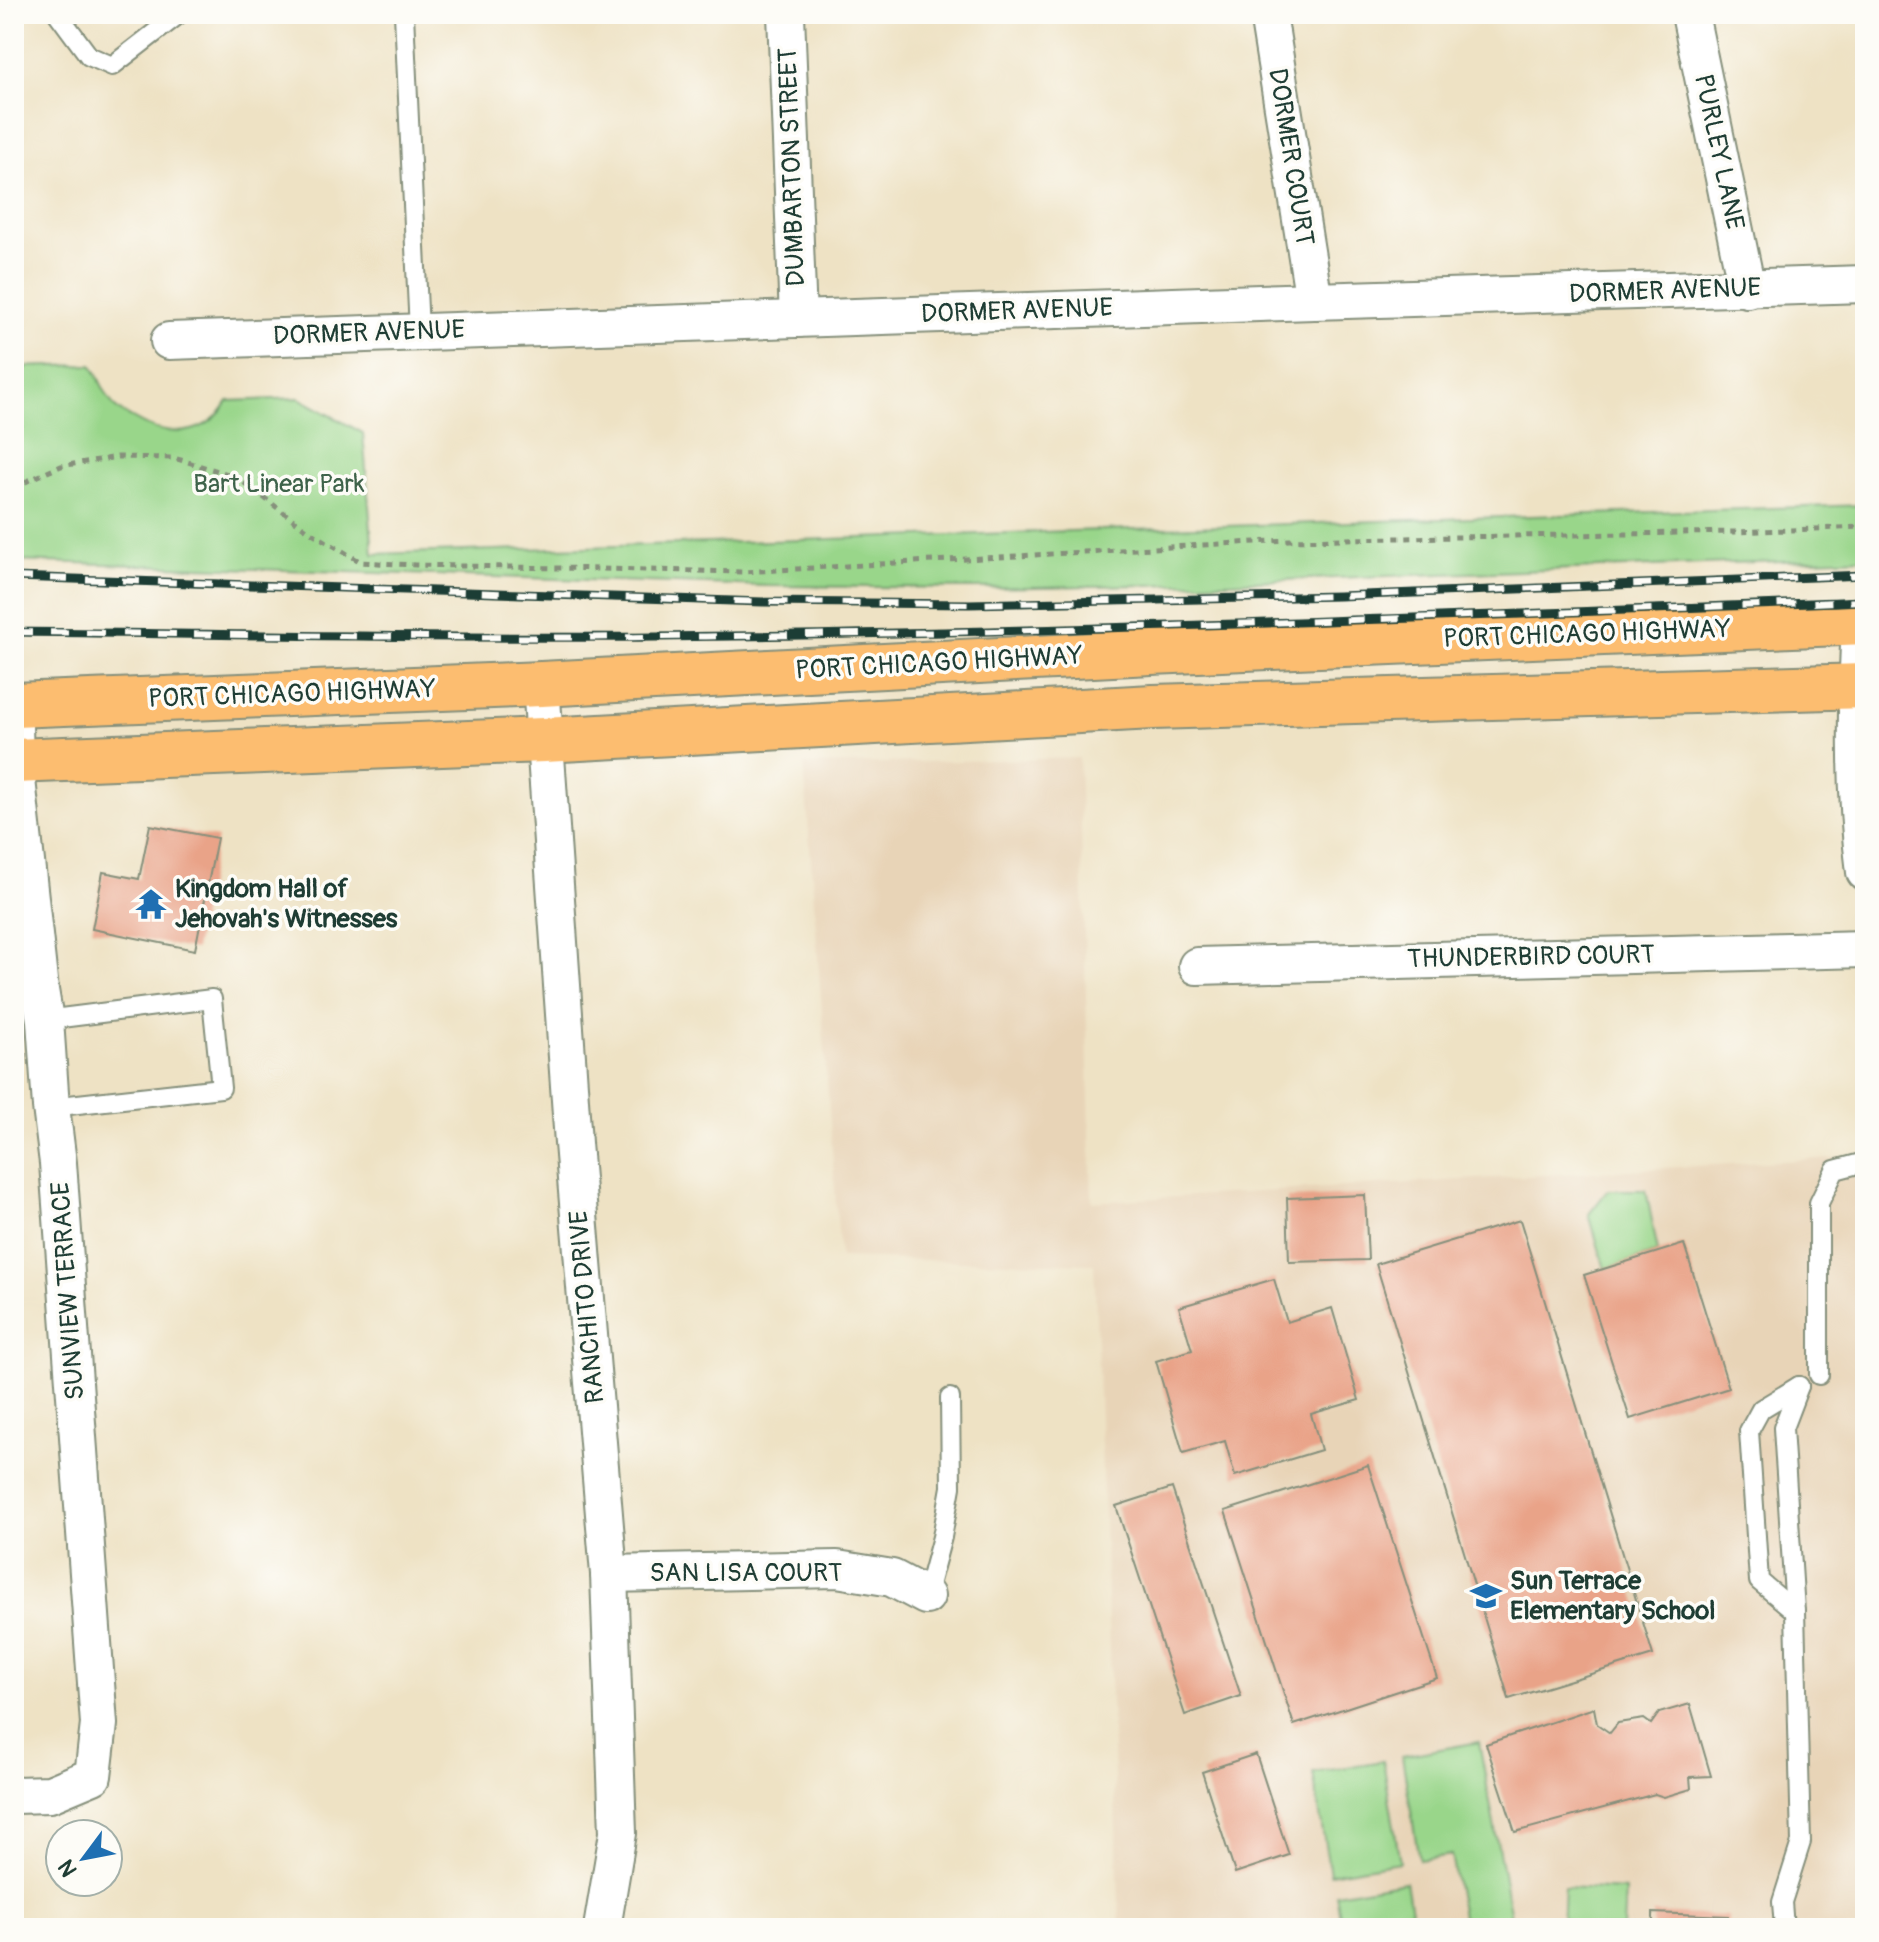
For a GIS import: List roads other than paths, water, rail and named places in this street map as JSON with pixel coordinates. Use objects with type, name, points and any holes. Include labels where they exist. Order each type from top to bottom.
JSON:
[{"type":"main road","name":"PORT CHICAGO HIGHWAY","points":[[14,705],[541,684],[1166,651],[1862,622]]},
{"type":"main road","points":[[14,749],[544,740],[1153,707],[1861,686]]},
{"type":"street","name":"DUMBARTON STREET","points":[[786,14],[798,319]]},
{"type":"street","name":"DORMER COURT","points":[[1268,14],[1314,301]]},
{"type":"street","name":"PURLEY LANE","points":[[1690,14],[1747,289]]},
{"type":"street","name":"DORMER AVENUE","points":[[169,341],[1865,284]]},
{"type":"street","points":[[1862,622],[1859,831],[1865,872]]},
{"type":"street","name":"RANCHITO DRIVE","points":[[541,684],[573,1143],[609,1574],[618,1833],[602,1928]]},
{"type":"street","name":"SUNVIEW TERRACE","points":[[14,749],[33,1001],[58,1163],[99,1724],[93,1776],[50,1794],[14,1795]]},
{"type":"street","name":"THUNDERBIRD COURT","points":[[1197,966],[1865,949]]},
{"type":"street","name":"SAN LISA COURT","points":[[609,1574],[837,1569],[892,1578],[926,1596]]},
{"type":"lane","points":[[58,14],[89,56],[112,66],[179,14]]},
{"type":"lane","points":[[404,14],[419,331]]},
{"type":"lane","points":[[33,1001],[212,999],[221,1088],[51,1107]]},
{"type":"lane","points":[[1819,1375],[1819,1203],[1835,1170],[1865,1162]]},
{"type":"lane","points":[[1784,1928],[1782,1902],[1801,1842],[1795,1611],[1783,1428],[1799,1386],[1761,1409],[1749,1431],[1759,1581],[1795,1611]]},
{"type":"lane","points":[[926,1596],[942,1537],[951,1487],[950,1398]]},
{"type":"railway","points":[[14,577],[763,602],[969,604],[1339,596],[1865,575]]},
{"type":"railway","points":[[14,632],[496,637],[807,635],[1260,623],[1865,601]]},
{"type":"place","name":"Kingdom Hall of Jehovah's Witnesses","points":[[151,904]]},
{"type":"place","name":"Sun Terrace Elementary School","points":[[1486,1596]]},
{"type":"park label","name":"Bart Linear Park","points":[[279,484]]}]
